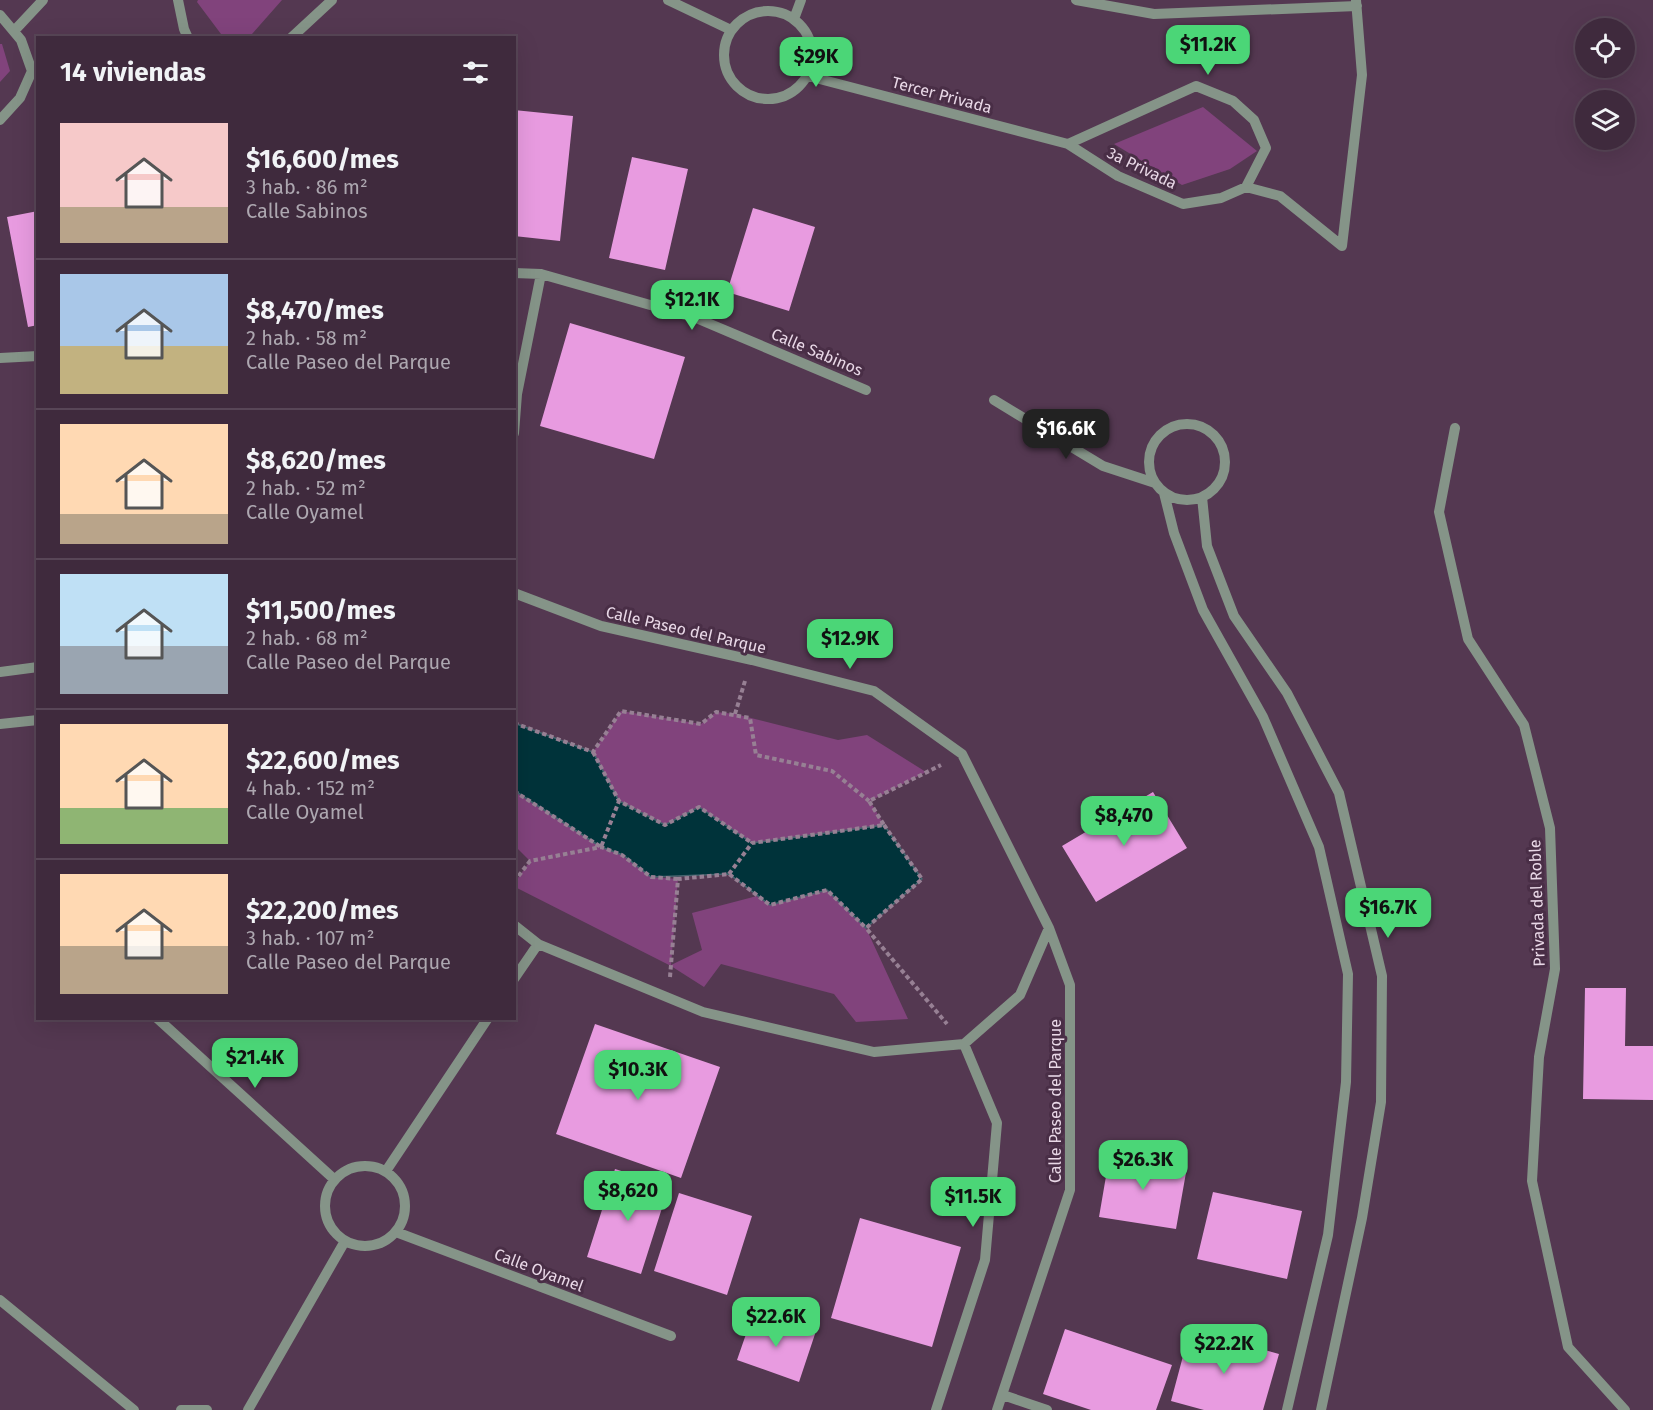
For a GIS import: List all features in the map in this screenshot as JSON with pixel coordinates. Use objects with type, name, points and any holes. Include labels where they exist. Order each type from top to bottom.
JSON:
[{"type":"street","points":[[14,31],[43,0]]},
{"type":"street","points":[[178,0],[183,29],[187,36]]},
{"type":"street","points":[[293,36],[332,0]]},
{"type":"street","points":[[668,0],[732,30]]},
{"type":"street","points":[[794,19],[801,0]]},
{"type":"street","points":[[1076,0],[1154,14],[1356,3],[1362,75],[1342,246],[1280,196],[1246,187]]},
{"type":"street","points":[[772,11],[794,19],[808,35],[811,45],[813,55],[808,76],[794,91],[776,99],[755,97],[737,87],[726,69],[724,49],[732,30],[749,15],[772,11]]},
{"type":"street","points":[[0,15],[21,40],[32,71],[21,98],[0,120]]},
{"type":"street","name":"Tercer Privada","points":[[808,76],[1068,144]]},
{"type":"street","name":"3a Privada","points":[[1197,86],[1233,101],[1254,120],[1266,148],[1246,187],[1221,198],[1183,204],[1118,176],[1068,144],[1197,86]]},
{"type":"street","name":"Calle Sabinos","points":[[516,273],[541,274],[696,318],[866,390]]},
{"type":"street","points":[[516,407],[541,274]]},
{"type":"street","points":[[0,358],[36,356]]},
{"type":"street","points":[[994,400],[1103,466],[1155,483]]},
{"type":"street","points":[[1185,424],[1210,431],[1219,441],[1224,454],[1225,467],[1221,479],[1213,490],[1202,497],[1189,500],[1176,499],[1164,493],[1155,483],[1149,471],[1148,458],[1152,445],[1161,434],[1172,427],[1185,424]]},
{"type":"street","name":"Privada del Roble","points":[[1455,428],[1439,512],[1468,639],[1524,725],[1550,828],[1555,969],[1539,1057],[1532,1181],[1568,1347],[1625,1410]]},
{"type":"street","points":[[1164,493],[1174,533],[1203,610],[1263,717],[1319,847],[1348,974],[1346,1082],[1328,1235],[1287,1410]]},
{"type":"street","points":[[1202,497],[1207,546],[1234,616],[1287,693],[1339,793],[1382,976],[1381,1102],[1362,1218],[1321,1410]]},
{"type":"street","name":"Calle Paseo del Parque","points":[[516,594],[601,626],[752,660],[874,691],[962,754],[1049,928],[1070,985],[1070,1190],[997,1410]]},
{"type":"street","points":[[0,672],[36,667]]},
{"type":"street","points":[[0,724],[36,720]]},
{"type":"street","points":[[516,927],[538,944],[703,1012],[874,1052],[964,1044],[1020,995],[1049,928]]},
{"type":"street","points":[[516,976],[538,944]]},
{"type":"street","points":[[159,1020],[335,1180]]},
{"type":"street","points":[[386,1171],[487,1020]]},
{"type":"street","points":[[936,1410],[985,1260],[997,1123],[964,1044]]},
{"type":"street","points":[[359,1167],[373,1167],[386,1171],[397,1180],[404,1192],[406,1206],[404,1220],[396,1232],[385,1241],[372,1246],[358,1246],[345,1241],[334,1232],[327,1219],[325,1206],[327,1192],[335,1180],[346,1171],[359,1167]]},
{"type":"street","name":"Calle Oyamel","points":[[396,1232],[671,1336]]},
{"type":"street","points":[[248,1410],[345,1241]]},
{"type":"street","points":[[0,1300],[134,1410]]},
{"type":"street","points":[[1003,1395],[1047,1410]]},
{"type":"street","points":[[181,1410],[207,1410]]},
{"type":"path","points":[[735,714],[752,660]]},
{"type":"path","points":[[593,752],[621,711],[701,724],[716,712],[750,718],[756,756],[832,771],[869,801],[921,879],[866,928]]},
{"type":"path","points":[[516,724],[593,752],[619,801],[665,825],[699,807],[752,843],[884,825]]},
{"type":"path","points":[[869,801],[962,754]]},
{"type":"path","points":[[516,792],[601,847],[622,855],[651,877],[678,879],[729,874],[770,905],[827,890],[866,928],[964,1044]]},
{"type":"path","points":[[601,847],[619,801]]},
{"type":"path","points":[[729,874],[752,843]]},
{"type":"path","points":[[516,879],[530,861],[601,847]]},
{"type":"path","points":[[669,998],[678,879]]},
{"type":"shaded area","points":[[198,0],[282,0],[252,34],[221,34],[197,2]]},
{"type":"shaded area","points":[[0,44],[2,44],[10,71],[0,82]]},
{"type":"shaded area","points":[[1203,107],[1257,151],[1230,169],[1182,185],[1114,144]]},
{"type":"shaded area","points":[[621,711],[701,724],[716,712],[735,714],[838,740],[867,735],[926,772],[870,801],[884,825],[752,843],[699,807],[665,825],[619,801],[593,752]]},
{"type":"shaded area","points":[[516,724],[593,752],[619,801],[665,825],[699,807],[752,843],[884,825],[922,879],[866,928],[827,890],[770,905],[729,874],[651,877],[623,855],[601,847],[516,792]]},
{"type":"shaded area","points":[[516,792],[601,847],[622,855],[651,877],[678,879],[671,965],[702,950],[692,913],[757,896],[770,905],[827,890],[866,928],[908,1019],[856,1022],[834,994],[721,964],[704,987],[671,966],[516,888],[516,881],[530,861],[516,847]]},
{"type":"building","points":[[516,110],[573,116],[560,241],[516,236]]},
{"type":"building","points":[[632,157],[688,169],[665,270],[609,258]]},
{"type":"building","points":[[753,208],[815,227],[789,311],[727,292]]},
{"type":"building","points":[[36,211],[36,325],[28,327],[7,217]]},
{"type":"building","points":[[570,323],[685,357],[654,459],[540,426]]},
{"type":"building","points":[[1153,792],[1187,848],[1096,902],[1062,846]]},
{"type":"building","points":[[1585,988],[1626,988],[1625,1046],[1653,1046],[1653,1100],[1583,1099]]},
{"type":"building","points":[[595,1024],[720,1067],[681,1178],[556,1134]]},
{"type":"building","points":[[1110,1153],[1187,1167],[1176,1229],[1099,1217]]},
{"type":"building","points":[[615,1169],[669,1186],[641,1274],[587,1257]]},
{"type":"building","points":[[1213,1192],[1302,1211],[1287,1279],[1197,1259]]},
{"type":"building","points":[[679,1193],[752,1216],[727,1295],[654,1271]]},
{"type":"building","points":[[860,1218],[961,1247],[932,1347],[831,1318]]},
{"type":"building","points":[[753,1314],[815,1334],[799,1382],[737,1360]]},
{"type":"building","points":[[1065,1329],[1172,1365],[1156,1410],[1091,1410],[1043,1394]]},
{"type":"building","points":[[1190,1330],[1279,1354],[1263,1410],[1204,1410],[1171,1401]]}]
